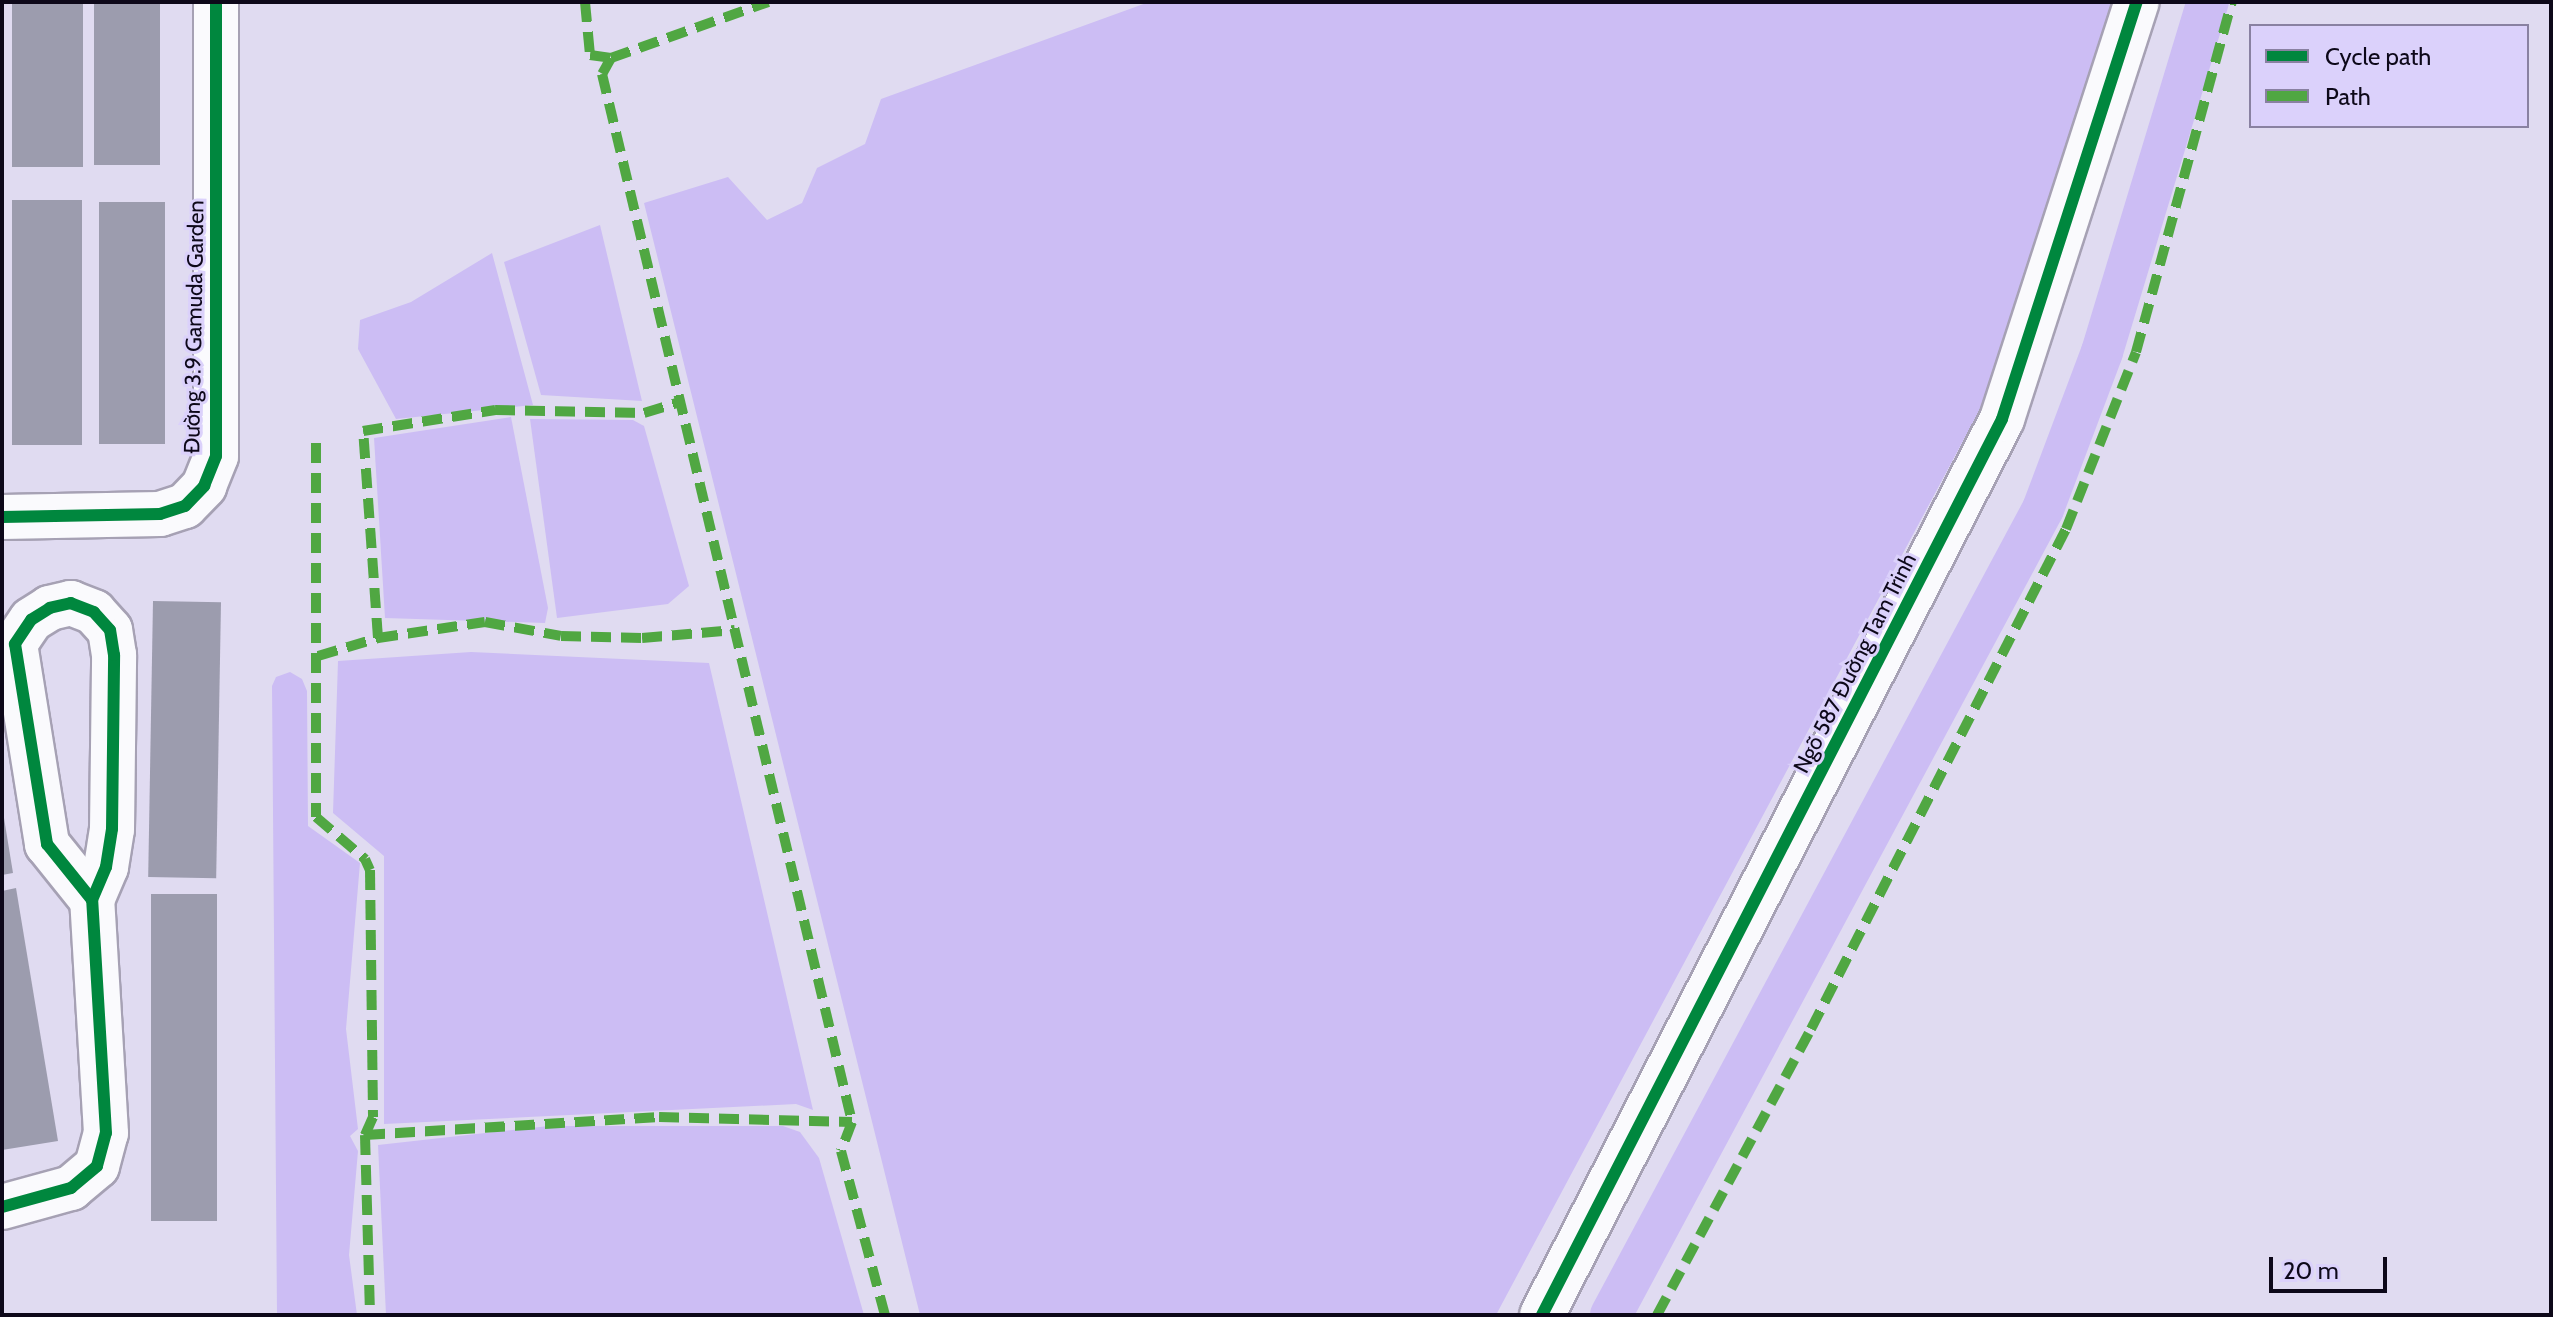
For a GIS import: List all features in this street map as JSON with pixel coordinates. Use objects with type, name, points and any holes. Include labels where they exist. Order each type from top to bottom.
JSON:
[{"type":"street","name":"Đường 3.9 Gamuda Garden","points":[[2,517],[160,514],[185,506],[204,486],[216,456],[216,2]]},
{"type":"street","name":"Ngõ 587 Đường Tam Trinh","points":[[1542,1315],[2002,419],[2137,2]]},
{"type":"street","points":[[2,1207],[71,1188],[97,1166],[103,1144],[92,900],[106,867],[112,829],[114,655],[110,630],[94,612],[71,603],[50,608],[31,620],[15,644],[47,844],[92,900]]},
{"type":"shaded area","points":[[1149,2],[2114,2],[1995,381],[1496,1315],[920,1315],[644,203],[728,177],[767,220],[802,203],[817,168],[865,144],[881,99]]},
{"type":"shaded area","points":[[600,225],[642,401],[541,395],[504,262]]},
{"type":"shaded area","points":[[492,253],[533,405],[396,419],[358,349],[360,320],[411,302]]},
{"type":"shaded area","points":[[511,417],[548,608],[545,623],[385,618],[374,438]]},
{"type":"shaded area","points":[[530,419],[633,420],[644,426],[689,586],[668,604],[557,618]]},
{"type":"shaded area","points":[[471,652],[709,663],[813,1110],[796,1104],[384,1124],[384,856],[333,813],[338,661]]},
{"type":"shaded area","points":[[290,672],[302,679],[307,691],[308,826],[360,863],[346,1029],[358,1129],[350,1136],[358,1151],[349,1255],[357,1315],[277,1315],[272,686],[276,677]]},
{"type":"shaded area","points":[[549,1126],[783,1126],[800,1132],[819,1158],[864,1315],[386,1315],[378,1145]]},
{"type":"building","points":[[12,2],[83,2],[83,167],[12,167]]},
{"type":"building","points":[[94,2],[160,2],[160,165],[94,165]]},
{"type":"building","points":[[12,200],[82,200],[82,445],[12,445]]},
{"type":"building","points":[[99,202],[165,202],[165,444],[99,444]]},
{"type":"building","points":[[153,601],[221,602],[216,878],[148,877]]},
{"type":"building","points":[[2,819],[13,873],[2,875]]},
{"type":"building","points":[[16,888],[58,1141],[2,1150],[2,891]]},
{"type":"building","points":[[151,894],[217,894],[217,1221],[151,1221]]},
{"type":"waterway","points":[[1611,1315],[2043,509],[2102,352],[2208,2]]},
{"type":"marked path","points":[[585,2],[590,55],[611,58],[768,2]]},
{"type":"marked path","points":[[1657,1315],[1811,1029],[2066,529],[2136,352],[2232,2]]},
{"type":"marked path","points":[[611,58],[602,74],[852,1122],[841,1151],[885,1315]]},
{"type":"marked path","points":[[318,656],[378,638],[363,431],[495,410],[644,413],[681,402]]},
{"type":"marked path","points":[[316,443],[316,817],[365,859],[370,870],[373,1117],[365,1135],[370,1315]]},
{"type":"marked path","points":[[378,638],[485,622],[561,636],[642,638],[735,630]]},
{"type":"marked path","points":[[365,1135],[659,1117],[852,1122]]},
{"type":"cycle path","points":[[2,517],[160,514],[185,506],[204,486],[216,456],[216,2]]},
{"type":"cycle path","points":[[1542,1315],[2002,419],[2137,2]]},
{"type":"cycle path","points":[[2,1207],[71,1188],[97,1166],[106,1133],[92,900],[106,867],[112,829],[114,655],[110,630],[94,612],[71,603],[50,608],[31,620],[15,644],[47,844],[92,900]]}]
